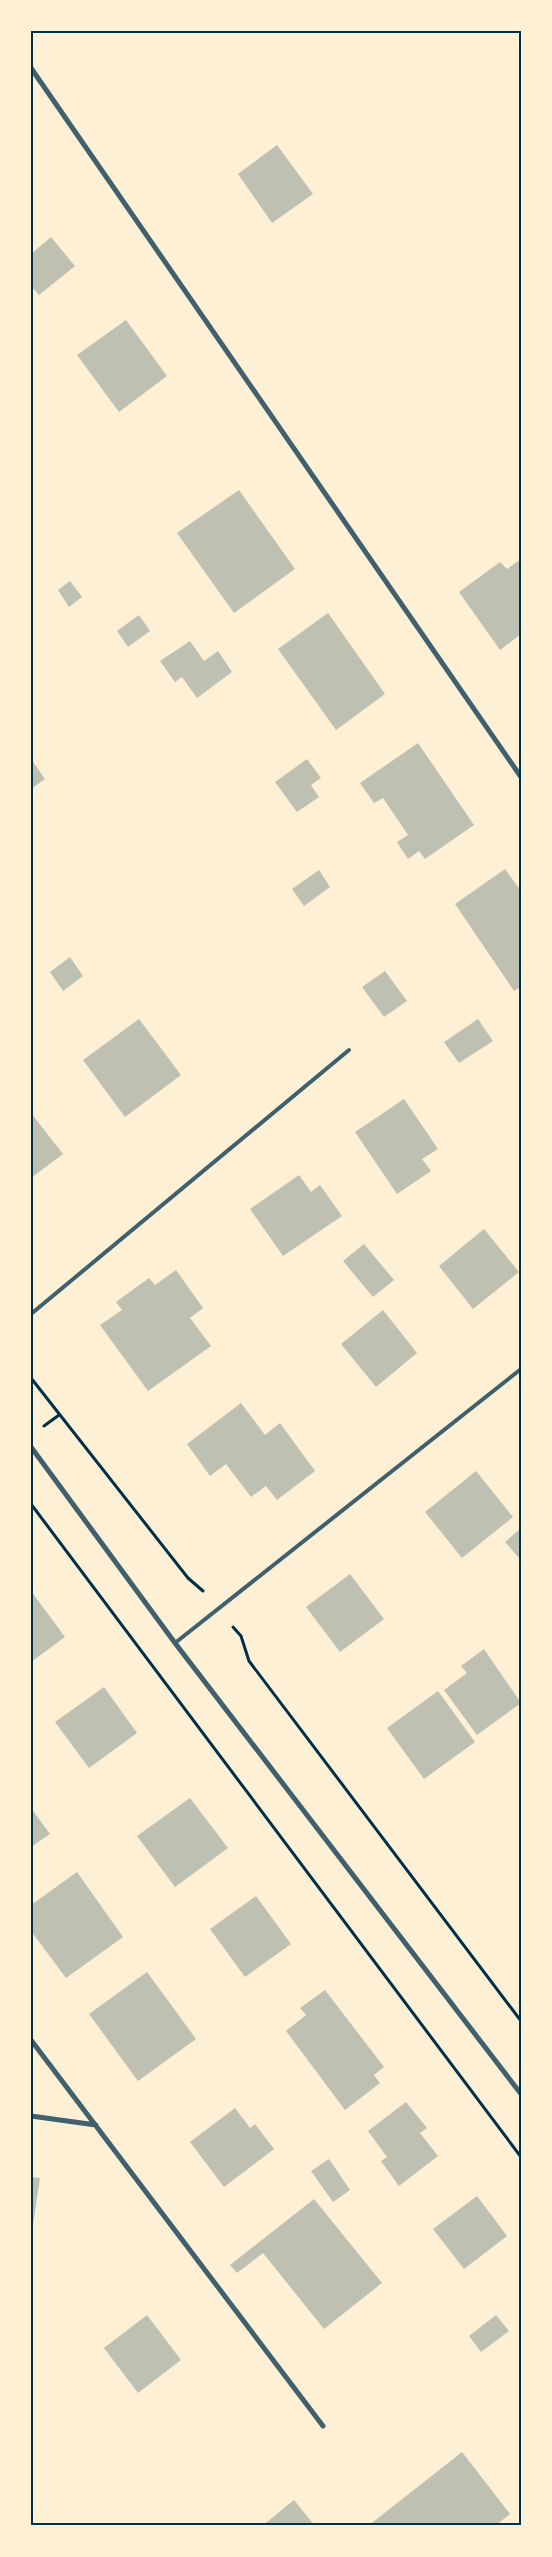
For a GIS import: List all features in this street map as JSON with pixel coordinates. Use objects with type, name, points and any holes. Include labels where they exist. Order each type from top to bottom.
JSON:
[{"type":"street","points":[[31,68],[521,777]]},
{"type":"street","points":[[31,1447],[175,1643],[521,2094]]},
{"type":"street","points":[[31,2040],[322,2426]]},
{"type":"street","points":[[31,2116],[96,2125]]},
{"type":"lane","points":[[31,1314],[350,1050]]},
{"type":"lane","points":[[175,1643],[521,1369]]},
{"type":"path","points":[[31,1378],[188,1578],[197,1584],[241,1636],[249,1662],[521,2021]]},
{"type":"path","points":[[31,1504],[521,2157]]},
{"type":"building","points":[[277,145],[313,194],[272,223],[238,174]]},
{"type":"building","points":[[51,237],[75,266],[39,295],[31,286],[31,254]]},
{"type":"building","points":[[126,320],[167,376],[119,412],[77,355]]},
{"type":"building","points":[[239,490],[295,569],[234,613],[177,533]]},
{"type":"building","points":[[521,559],[521,634],[500,650],[459,592],[500,562],[507,569]]},
{"type":"building","points":[[70,581],[82,597],[69,607],[58,590]]},
{"type":"building","points":[[328,613],[385,694],[336,730],[278,649]]},
{"type":"building","points":[[139,615],[150,631],[128,647],[117,631]]},
{"type":"building","points":[[190,641],[204,661],[218,651],[232,672],[197,698],[182,677],[175,682],[160,661]]},
{"type":"building","points":[[418,743],[474,825],[425,859],[419,851],[408,859],[397,842],[408,835],[383,798],[374,803],[360,783]]},
{"type":"building","points":[[31,759],[45,779],[31,789]]},
{"type":"building","points":[[307,759],[321,778],[311,785],[319,797],[297,812],[275,782]]},
{"type":"building","points":[[505,869],[521,891],[521,987],[514,991],[455,904]]},
{"type":"building","points":[[319,870],[330,887],[304,906],[292,889]]},
{"type":"building","points":[[70,957],[83,976],[63,991],[50,972]]},
{"type":"building","points":[[385,971],[407,1001],[384,1017],[362,987]]},
{"type":"building","points":[[139,1019],[181,1075],[125,1117],[83,1060]]},
{"type":"building","points":[[478,1019],[493,1041],[459,1063],[444,1042]]},
{"type":"building","points":[[404,1099],[438,1149],[422,1159],[431,1171],[397,1194],[355,1132]]},
{"type":"building","points":[[31,1113],[63,1154],[31,1178]]},
{"type":"building","points":[[299,1175],[311,1192],[320,1185],[342,1216],[283,1256],[250,1209]]},
{"type":"building","points":[[484,1229],[519,1272],[473,1309],[439,1266]]},
{"type":"building","points":[[364,1244],[394,1280],[373,1297],[343,1261]]},
{"type":"building","points":[[176,1270],[203,1308],[190,1318],[211,1346],[148,1391],[100,1325],[122,1310],[116,1302],[149,1278],[155,1285]]},
{"type":"building","points":[[383,1310],[417,1353],[376,1387],[341,1344]]},
{"type":"building","points":[[241,1403],[265,1435],[280,1423],[315,1471],[277,1500],[266,1486],[251,1497],[226,1464],[210,1476],[187,1444]]},
{"type":"building","points":[[476,1471],[513,1517],[462,1558],[425,1512]]},
{"type":"building","points":[[521,1528],[521,1556],[519,1558],[505,1542]]},
{"type":"building","points":[[350,1574],[384,1619],[340,1652],[306,1607]]},
{"type":"building","points":[[31,1591],[65,1637],[31,1662]]},
{"type":"building","points":[[484,1649],[521,1703],[477,1735],[444,1690],[467,1673],[461,1666]]},
{"type":"building","points":[[104,1687],[137,1733],[89,1768],[55,1722]]},
{"type":"building","points":[[438,1691],[475,1742],[424,1779],[387,1728]]},
{"type":"building","points":[[190,1798],[228,1848],[175,1887],[137,1836]]},
{"type":"building","points":[[31,1808],[50,1834],[31,1847]]},
{"type":"building","points":[[77,1872],[123,1937],[66,1978],[31,1931],[31,1905]]},
{"type":"building","points":[[256,1896],[291,1944],[245,1977],[210,1929]]},
{"type":"building","points":[[147,1972],[196,2039],[138,2081],[89,2014]]},
{"type":"building","points":[[325,1990],[384,2067],[374,2075],[380,2083],[345,2110],[286,2031],[306,2015],[300,2008]]},
{"type":"building","points":[[406,2102],[427,2128],[420,2133],[438,2156],[399,2186],[381,2161],[387,2157],[368,2131]]},
{"type":"building","points":[[235,2108],[250,2128],[255,2124],[274,2149],[224,2187],[190,2142]]},
{"type":"building","points":[[329,2159],[350,2190],[333,2202],[311,2171]]},
{"type":"building","points":[[31,2177],[40,2178],[32,2231],[31,2231]]},
{"type":"building","points":[[477,2196],[507,2236],[464,2269],[433,2229]]},
{"type":"building","points":[[314,2199],[382,2283],[324,2329],[263,2253],[237,2273],[230,2265]]},
{"type":"building","points":[[147,2315],[181,2360],[138,2393],[104,2348]]},
{"type":"building","points":[[496,2315],[509,2331],[481,2352],[469,2336]]},
{"type":"building","points":[[462,2452],[510,2514],[495,2526],[368,2526]]},
{"type":"building","points":[[294,2500],[315,2526],[262,2526]]}]
